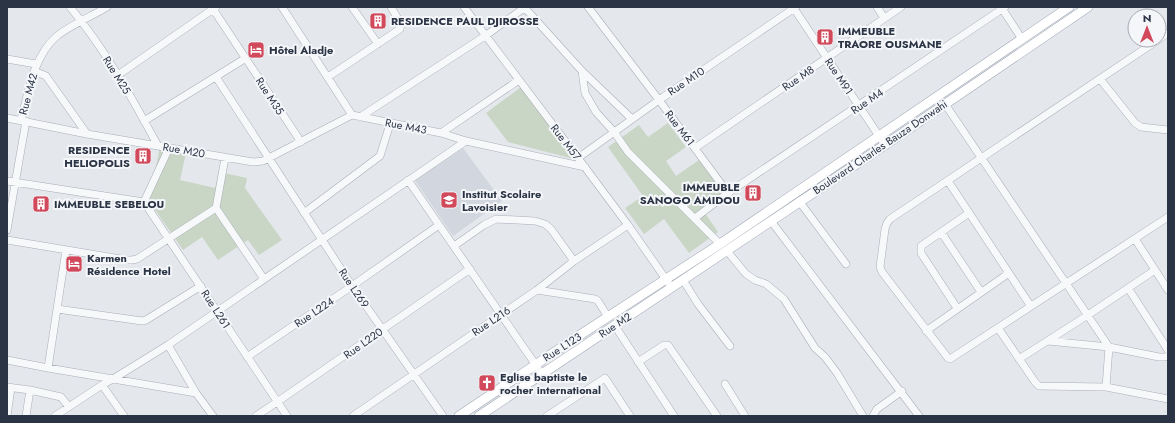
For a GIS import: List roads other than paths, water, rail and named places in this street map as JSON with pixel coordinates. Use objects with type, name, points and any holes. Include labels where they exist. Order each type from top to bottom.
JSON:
[{"type":"main road","name":"Boulevard Charles Bauza Donwahi","points":[[672,288],[723,248],[879,135],[1069,7]]},
{"type":"main road","name":"Boulevard Charles Bauza Donwahi","points":[[665,279],[771,221],[1088,7]]},
{"type":"main road","name":"Rue L123","points":[[459,416],[535,364],[665,279]]},
{"type":"main road","name":"Rue M2","points":[[479,416],[672,288]]},
{"type":"street","name":"Rue M25","points":[[70,7],[118,75],[158,146]]},
{"type":"street","name":"Rue M42","points":[[7,230],[23,121],[35,68],[55,38],[107,7]]},
{"type":"street","points":[[282,7],[328,77],[356,116]]},
{"type":"street","points":[[352,7],[378,44]]},
{"type":"street","points":[[328,77],[400,29],[401,24],[391,7]]},
{"type":"street","name":"Rue M57","points":[[464,7],[628,224],[672,288]]},
{"type":"street","points":[[524,7],[582,71],[632,119]]},
{"type":"street","name":"Rue M20","points":[[7,118],[87,134],[225,158],[259,162],[356,116],[485,36],[524,7]]},
{"type":"street","name":"Rue M91","points":[[794,7],[885,145]]},
{"type":"street","name":"Rue M10","points":[[578,158],[794,7]]},
{"type":"street","points":[[877,7],[884,18]]},
{"type":"street","name":"Rue M8","points":[[695,148],[901,7]]},
{"type":"street","points":[[118,75],[215,8]]},
{"type":"street","name":"Rue M35","points":[[215,8],[301,142]]},
{"type":"street","name":"Rue M61","points":[[591,8],[728,193]]},
{"type":"street","points":[[1002,8],[1022,39]]},
{"type":"street","name":"Rue M4","points":[[695,218],[728,193],[859,106],[1002,8]]},
{"type":"street","points":[[1146,48],[948,182],[890,219],[885,229],[880,267],[882,272],[926,331],[950,359],[1030,305],[1168,217]]},
{"type":"street","points":[[144,121],[246,58]]},
{"type":"street","points":[[7,59],[35,68],[46,76],[87,134]]},
{"type":"street","points":[[582,71],[585,93],[596,112],[614,132],[628,152],[695,218],[746,274],[755,280],[766,284],[784,299],[814,348],[825,357],[837,373],[862,416]]},
{"type":"street","name":"Rue L269","points":[[216,77],[352,286],[443,416]]},
{"type":"street","points":[[1100,79],[1135,124],[1141,127],[1168,130]]},
{"type":"street","points":[[441,133],[519,80]]},
{"type":"street","points":[[946,104],[1109,348],[1106,387]]},
{"type":"street","name":"Rue M43","points":[[356,116],[441,133],[466,141],[585,167]]},
{"type":"street","points":[[304,213],[380,156],[390,124]]},
{"type":"street","points":[[55,416],[102,385],[168,345],[466,141]]},
{"type":"street","points":[[7,180],[144,202],[169,148]]},
{"type":"street","points":[[225,158],[216,208],[264,279]]},
{"type":"street","points":[[408,180],[542,374]]},
{"type":"street","points":[[948,182],[1030,305]]},
{"type":"street","points":[[799,201],[846,264]]},
{"type":"street","name":"Rue L261","points":[[144,202],[169,237],[217,312],[287,416]]},
{"type":"street","points":[[7,240],[132,260],[136,259],[216,208]]},
{"type":"street","points":[[958,308],[921,253],[921,246],[969,213]]},
{"type":"street","points":[[454,246],[484,225],[496,219],[535,221],[544,224],[551,229],[574,261]]},
{"type":"street","points":[[771,221],[849,325],[902,391],[919,416]]},
{"type":"street","name":"Rue L216","points":[[353,416],[537,290],[574,261],[628,224]]},
{"type":"street","name":"Rue L224","points":[[247,357],[439,225]]},
{"type":"street","points":[[941,232],[981,292]]},
{"type":"street","points":[[1135,239],[1168,290]]},
{"type":"street","points":[[48,368],[66,250]]},
{"type":"street","name":"Rue L220","points":[[256,416],[470,269]]},
{"type":"street","points":[[1019,359],[1155,270]]},
{"type":"street","points":[[926,331],[1009,273]]},
{"type":"street","points":[[683,280],[698,304],[730,346]]},
{"type":"street","points":[[57,309],[142,321],[146,320],[200,286]]},
{"type":"street","points":[[1128,288],[1168,350]]},
{"type":"street","points":[[537,290],[595,298],[608,317]]},
{"type":"street","points":[[614,326],[674,416]]},
{"type":"street","points":[[998,328],[1039,386],[1106,387],[1168,399]]},
{"type":"street","points":[[1048,341],[1109,348],[1159,357],[1168,356]]},
{"type":"street","points":[[168,345],[196,393],[213,416]]},
{"type":"street","points":[[638,362],[664,345],[668,345],[717,416]]},
{"type":"street","points":[[7,360],[196,393]]},
{"type":"street","points":[[547,416],[605,378],[630,416]]},
{"type":"street","points":[[725,384],[745,416]]},
{"type":"street","points":[[102,385],[124,416]]},
{"type":"street","points":[[7,416],[9,388],[30,390],[60,397],[69,407]]},
{"type":"street","points":[[26,416],[30,390]]},
{"type":"street","points":[[873,416],[877,409],[902,391]]},
{"type":"place","name":"RESIDENCE PAUL DJIROSSE","points":[[378,21]]},
{"type":"place","name":"IMMEUBLE TRAORE OUSMANE","points":[[825,37]]},
{"type":"place","name":"Hôtel Aladje","points":[[256,50]]},
{"type":"place","name":"RESIDENCE HELIOPOLIS","points":[[143,156]]},
{"type":"place","name":"IMMEUBLE SANOGO AMIDOU","points":[[753,193]]},
{"type":"place","name":"Institut Scolaire Lavoisier","points":[[449,200]]},
{"type":"place","name":"IMMEUBLE SEBELOU","points":[[41,204]]},
{"type":"place","name":"Karmen Résidence Hotel","points":[[74,264]]},
{"type":"place","name":"Eglise baptiste le rocher international","points":[[487,383]]}]
